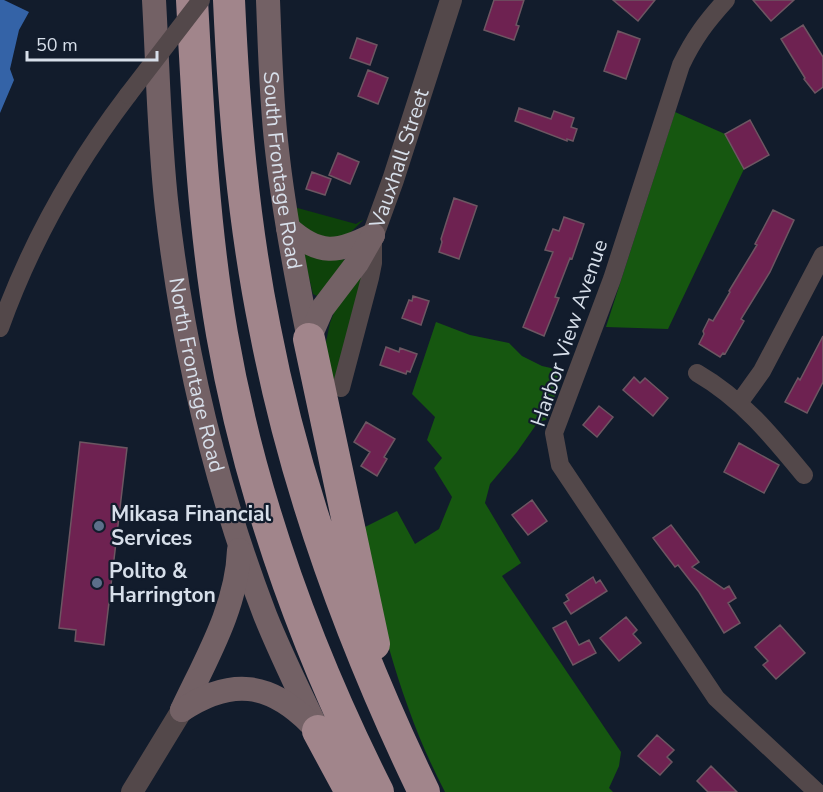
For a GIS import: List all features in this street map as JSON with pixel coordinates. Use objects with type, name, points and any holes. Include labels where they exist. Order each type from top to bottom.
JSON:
[{"type":"highway","points":[[192,0],[209,238],[220,322],[238,410],[270,530],[298,612],[336,705],[378,792]]},
{"type":"highway","points":[[229,0],[243,194],[272,364],[297,463],[321,543],[355,639],[424,792]]},
{"type":"highway","points":[[309,339],[391,721]]},
{"type":"highway","points":[[318,731],[351,792]]},
{"type":"main road","name":"North Frontage Road","points":[[154,0],[164,173],[181,303],[206,425],[239,541],[266,618],[318,731]]},
{"type":"main road","name":"South Frontage Road","points":[[268,0],[273,114],[288,228],[309,339]]},
{"type":"main road","points":[[288,228],[306,243],[331,250],[348,247],[373,235]]},
{"type":"main road","points":[[309,339],[322,309],[357,262],[373,235]]},
{"type":"main road","points":[[182,710],[218,634],[233,593],[238,567],[239,541]]},
{"type":"main road","points":[[182,710],[219,691],[259,690],[275,696],[295,709],[318,731]]},
{"type":"street","points":[[0,328],[24,269],[58,201],[128,95],[201,0]]},
{"type":"street","name":"Vauxhall Street","points":[[341,388],[370,278],[373,263],[373,235],[451,0]]},
{"type":"street","name":"Harbor View Avenue","points":[[726,0],[704,24],[681,65],[612,279],[554,433],[560,465],[716,698],[817,792]]},
{"type":"street","points":[[739,403],[762,371],[823,255]]},
{"type":"street","points":[[697,373],[725,390],[739,403],[804,475]]},
{"type":"street","points":[[132,792],[182,710]]},
{"type":"green space","points":[[675,112],[725,134],[744,169],[668,329],[606,327]]},
{"type":"green space","points":[[294,207],[356,224],[364,219],[347,236],[317,239],[296,222]]},
{"type":"green space","points":[[302,249],[346,260],[317,296],[313,294]]},
{"type":"green space","points":[[358,274],[365,279],[335,396],[323,356],[330,323],[340,296]]},
{"type":"green space","points":[[436,322],[470,335],[509,343],[522,356],[542,366],[564,371],[546,420],[538,422],[490,484],[485,503],[521,563],[502,576],[621,752],[619,766],[609,788],[613,792],[445,792],[416,729],[384,631],[359,530],[397,511],[415,544],[439,529],[452,497],[434,468],[442,458],[427,440],[435,417],[412,394]]},
{"type":"water","points":[[0,0],[29,12],[19,30],[10,69],[14,80],[0,113]]},
{"type":"building","points":[[494,0],[524,0],[514,40],[484,30]]},
{"type":"building","points":[[613,0],[655,0],[638,21]]},
{"type":"building","points":[[753,0],[794,0],[771,21]]},
{"type":"building","points":[[803,25],[823,57],[823,87],[815,93],[804,79],[781,39]]},
{"type":"building","points":[[618,31],[640,39],[626,79],[604,71]]},
{"type":"building","points":[[357,38],[377,45],[370,65],[350,58]]},
{"type":"building","points":[[368,70],[388,78],[378,104],[358,96]]},
{"type":"building","points":[[519,108],[551,119],[554,111],[574,118],[571,127],[577,129],[573,141],[567,139],[567,141],[515,121]]},
{"type":"building","points":[[750,120],[769,155],[744,169],[725,134]]},
{"type":"building","points":[[338,153],[359,162],[350,184],[329,175]]},
{"type":"building","points":[[312,172],[331,179],[325,195],[306,189]]},
{"type":"building","points":[[454,198],[477,206],[459,259],[439,252]]},
{"type":"building","points":[[773,210],[794,220],[770,272],[741,319],[744,321],[725,354],[723,353],[720,357],[699,344],[704,334],[703,331],[709,319],[713,321],[730,292],[757,245],[755,244]]},
{"type":"building","points":[[564,217],[584,224],[555,297],[559,298],[544,336],[523,327],[553,252],[545,250],[553,229],[559,231]]},
{"type":"building","points":[[413,296],[429,301],[421,325],[402,318]]},
{"type":"building","points":[[823,336],[823,382],[807,413],[785,402],[798,378],[800,380]]},
{"type":"building","points":[[386,347],[399,352],[400,348],[417,354],[410,372],[407,371],[406,374],[380,365]]},
{"type":"building","points":[[634,377],[640,383],[645,378],[668,398],[653,416],[623,390]]},
{"type":"building","points":[[599,406],[613,417],[597,437],[583,425]]},
{"type":"building","points":[[366,422],[395,439],[384,457],[387,459],[377,476],[361,466],[370,452],[354,442]]},
{"type":"building","points":[[80,442],[127,448],[104,645],[75,641],[76,630],[59,628]]},
{"type":"building","points":[[739,443],[779,465],[764,493],[724,472]]},
{"type":"building","points":[[532,500],[547,521],[528,535],[512,515]]},
{"type":"building","points":[[671,525],[699,562],[692,567],[724,589],[729,586],[736,598],[728,603],[740,623],[724,633],[699,592],[678,565],[675,567],[653,538]]},
{"type":"building","points":[[593,577],[596,583],[600,580],[607,591],[571,614],[564,603],[569,600],[566,595]]},
{"type":"building","points":[[626,617],[637,630],[633,634],[641,643],[619,661],[600,638]]},
{"type":"building","points":[[566,621],[579,645],[589,640],[596,653],[573,665],[553,628]]},
{"type":"building","points":[[780,625],[805,653],[776,679],[763,665],[768,661],[755,647]]},
{"type":"building","points":[[657,735],[674,750],[667,757],[672,762],[660,775],[638,756]]},
{"type":"building","points":[[711,766],[737,792],[708,792],[697,781]]},
{"type":"place","name":"Mikasa Financial Services","points":[[99,526]]},
{"type":"place","name":"Polito & Harrington","points":[[97,583]]}]
